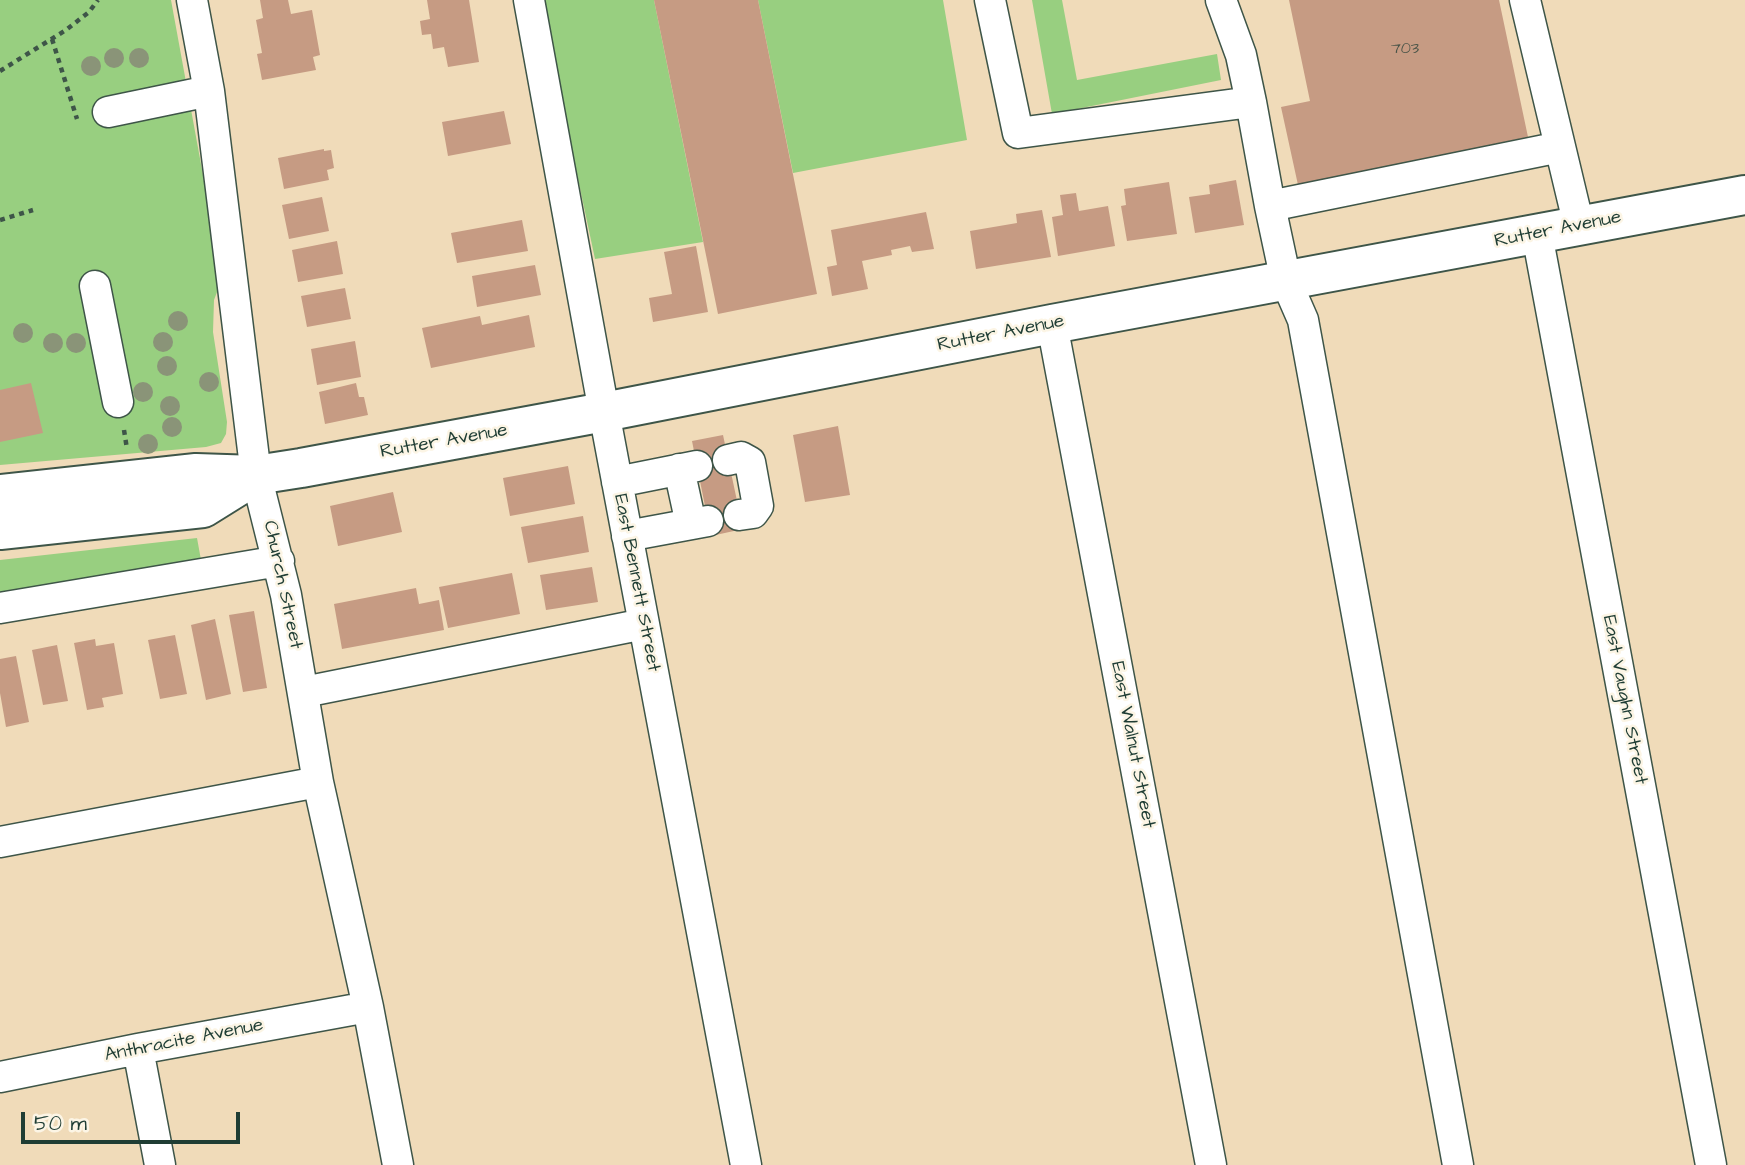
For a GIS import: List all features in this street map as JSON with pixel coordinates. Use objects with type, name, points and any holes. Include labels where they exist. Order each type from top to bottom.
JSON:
[{"type":"main road","name":"Rutter Avenue","points":[[0,494],[196,473],[256,474],[604,412],[1052,324],[1745,195]]},
{"type":"main road","name":"Rutter Avenue","points":[[0,530],[203,508],[256,474]]},
{"type":"street","name":"Church Street","points":[[192,0],[209,91],[256,474],[279,561],[318,782],[368,1007],[398,1165]]},
{"type":"street","name":"East Bennett Street","points":[[529,0],[746,1165]]},
{"type":"street","points":[[990,0],[1018,133],[1251,102]]},
{"type":"street","points":[[1221,0],[1241,55],[1286,281],[1303,320],[1458,1165]]},
{"type":"street","points":[[1525,0],[1579,226]]},
{"type":"street","points":[[108,112],[209,91]]},
{"type":"street","points":[[1270,206],[1560,147]]},
{"type":"street","name":"East Vaughn Street","points":[[1537,234],[1711,1165]]},
{"type":"street","points":[[95,286],[118,402]]},
{"type":"street","name":"East Walnut Street","points":[[1052,324],[1211,1165]]},
{"type":"street","points":[[729,460],[741,457],[750,462],[758,506],[752,513],[739,515]]},
{"type":"street","points":[[617,482],[688,468],[699,522],[627,536]]},
{"type":"street","points":[[0,608],[279,561]]},
{"type":"street","points":[[303,692],[644,624]]},
{"type":"street","points":[[0,842],[318,782]]},
{"type":"street","name":"Anthracite Avenue","points":[[0,1077],[368,1007]]},
{"type":"street","points":[[138,1049],[160,1165]]},
{"type":"path","points":[[0,71],[52,39],[89,12],[98,0]]},
{"type":"path","points":[[52,39],[77,119]]},
{"type":"path","points":[[0,220],[33,210]]},
{"type":"green space","points":[[0,0],[171,0],[222,279],[214,300],[213,332],[227,422],[226,434],[221,443],[206,447],[0,465]]},
{"type":"green space","points":[[540,0],[654,0],[703,242],[595,259]]},
{"type":"green space","points":[[758,0],[943,0],[967,140],[793,173]]},
{"type":"green space","points":[[1032,0],[1062,0],[1077,80],[1217,54],[1221,80],[1052,114]]},
{"type":"green space","points":[[197,538],[201,560],[0,598],[0,560]]},
{"type":"building","points":[[260,0],[288,0],[291,14],[312,10],[320,55],[313,57],[316,70],[262,80],[257,54],[262,53],[256,20],[263,18]]},
{"type":"building","points":[[427,0],[469,0],[479,62],[448,67],[444,47],[433,49],[431,34],[422,35],[420,21],[430,19]]},
{"type":"building","points":[[654,0],[758,0],[817,294],[718,314]]},
{"type":"building","points":[[1289,0],[1499,0],[1528,137],[1298,185],[1281,107],[1310,101]]},
{"type":"building","points":[[504,111],[511,144],[448,156],[442,122]]},
{"type":"building","points":[[331,150],[334,168],[327,170],[329,180],[284,189],[278,158]]},
{"type":"building","points":[[1236,180],[1244,225],[1195,233],[1189,197],[1210,194],[1209,185]]},
{"type":"building","points":[[1169,182],[1177,234],[1127,241],[1121,206],[1126,205],[1124,189]]},
{"type":"building","points":[[1076,193],[1079,211],[1108,206],[1115,246],[1058,256],[1052,217],[1063,215],[1060,195]]},
{"type":"building","points":[[322,197],[329,231],[289,239],[282,205]]},
{"type":"building","points":[[1042,210],[1051,257],[976,269],[970,231],[1017,223],[1016,214]]},
{"type":"building","points":[[926,212],[934,249],[912,252],[910,246],[891,250],[892,255],[862,261],[868,289],[832,296],[827,267],[837,265],[831,230]]},
{"type":"building","points":[[522,220],[528,251],[457,263],[451,233]]},
{"type":"building","points":[[337,241],[343,274],[298,282],[292,250]]},
{"type":"building","points":[[696,246],[708,312],[653,322],[649,298],[672,294],[664,252]]},
{"type":"building","points":[[535,265],[541,295],[477,307],[472,276]]},
{"type":"building","points":[[345,288],[351,319],[307,327],[301,296]]},
{"type":"building","points":[[529,315],[535,347],[431,368],[422,328],[480,316],[482,325]]},
{"type":"building","points":[[355,341],[361,377],[317,385],[311,349]]},
{"type":"building","points":[[31,383],[43,433],[0,442],[0,390]]},
{"type":"building","points":[[356,383],[359,397],[364,397],[368,415],[325,424],[319,392]]},
{"type":"building","points":[[838,426],[850,495],[805,502],[793,435]]},
{"type":"building","points":[[723,435],[743,529],[711,536],[692,441]]},
{"type":"building","points":[[568,466],[575,504],[510,516],[503,478]]},
{"type":"building","points":[[393,492],[402,532],[338,546],[330,506]]},
{"type":"building","points":[[583,516],[589,552],[528,563],[521,527]]},
{"type":"building","points":[[592,567],[598,602],[546,610],[540,575]]},
{"type":"building","points":[[512,573],[520,614],[448,628],[439,587]]},
{"type":"building","points":[[416,588],[419,604],[439,600],[444,630],[342,649],[334,604]]},
{"type":"building","points":[[254,611],[267,688],[243,692],[229,615]]},
{"type":"building","points":[[215,619],[231,694],[206,700],[191,625]]},
{"type":"building","points":[[175,635],[187,694],[160,699],[148,640]]},
{"type":"building","points":[[95,639],[96,646],[114,643],[123,694],[102,698],[104,707],[87,710],[74,643]]},
{"type":"building","points":[[57,645],[68,701],[43,705],[32,650]]},
{"type":"building","points":[[16,656],[29,722],[6,727],[0,693],[0,659]]}]
